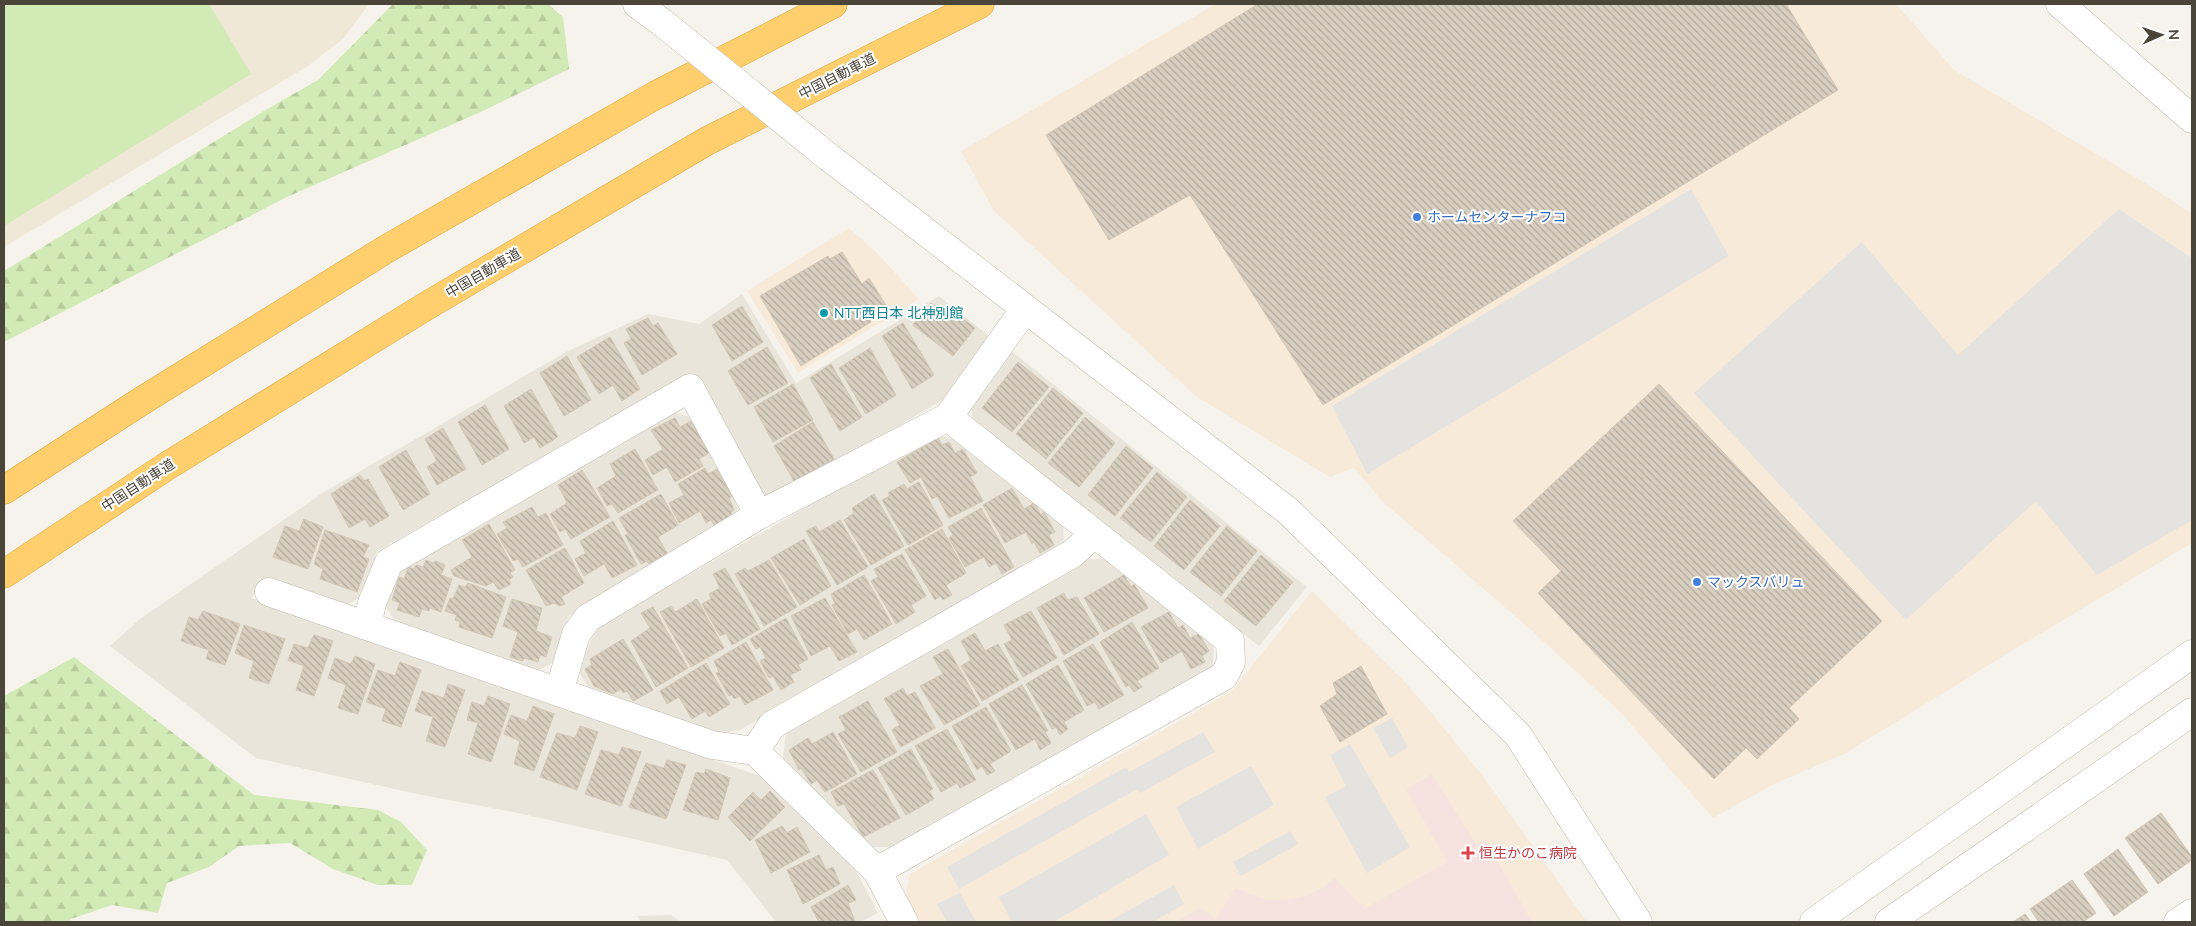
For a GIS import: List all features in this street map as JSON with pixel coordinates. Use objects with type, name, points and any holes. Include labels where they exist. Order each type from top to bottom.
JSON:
[{"type":"highway","points":[[4,490],[140,402],[388,248],[656,95],[833,4]]},
{"type":"highway","name":"中国自動車道","points":[[4,574],[166,466],[386,331],[707,141],[980,4]]},
{"type":"street","points":[[637,4],[826,155],[1288,511],[1518,735],[1638,922]]},
{"type":"street","points":[[2060,4],[2192,119]]},
{"type":"street","points":[[559,692],[576,634],[588,618],[759,515],[948,417],[1026,309]]},
{"type":"street","points":[[367,626],[372,603],[389,562],[690,388],[759,515]]},
{"type":"street","points":[[877,871],[1224,676],[1231,662],[1230,642],[948,417]]},
{"type":"street","points":[[755,751],[772,725],[1072,554],[1094,534]]},
{"type":"street","points":[[269,592],[712,744],[755,751],[877,871],[904,922]]},
{"type":"street","points":[[1814,922],[2192,654]]},
{"type":"street","points":[[1889,922],[2192,712]]},
{"type":"street","points":[[2178,922],[2192,913]]},
{"type":"shaded area","points":[[4,4],[369,4],[343,39],[308,66],[4,247]]},
{"type":"shaded area","points":[[1216,4],[1896,4],[1954,70],[2142,181],[2192,214],[2192,543],[1844,754],[1776,783],[1713,818],[1620,712],[1530,629],[1381,500],[1354,468],[1330,477],[1197,397],[994,211],[961,151]]},
{"type":"shaded area","points":[[1691,189],[1729,256],[1367,474],[1332,406]]},
{"type":"shaded area","points":[[2119,209],[2192,258],[2192,520],[2097,575],[2036,501],[1906,620],[1694,393],[1862,242],[1958,355]]},
{"type":"shaded area","name":"NTT西日本 北神別館","points":[[849,228],[877,253],[919,299],[798,373],[747,291]]},
{"type":"shaded area","points":[[742,294],[796,383],[939,296],[989,336],[942,400],[838,463],[765,498],[693,373],[377,551],[362,597],[343,606],[260,579],[252,598],[768,779],[851,861],[878,913],[860,922],[776,922],[727,860],[518,813],[417,794],[256,758],[110,646],[140,619],[324,492],[566,352],[648,314],[699,324]]},
{"type":"shaded area","points":[[1010,350],[1307,587],[1259,646],[973,423],[970,400]]},
{"type":"shaded area","points":[[673,412],[694,418],[740,500],[733,522],[569,616],[554,662],[535,672],[396,624],[385,604],[395,578],[405,565]]},
{"type":"shaded area","points":[[931,435],[955,438],[1063,524],[1064,545],[740,730],[714,734],[588,687],[577,668],[597,628]]},
{"type":"shaded area","points":[[1089,559],[1109,559],[1214,643],[1213,666],[895,847],[870,847],[783,758],[786,733]]},
{"type":"shaded area","points":[[1312,591],[1405,682],[1430,711],[1485,779],[1587,922],[920,922],[906,894],[910,874],[1232,691]]},
{"type":"shaded area","points":[[1392,718],[1408,747],[1390,758],[1373,728]]},
{"type":"shaded area","points":[[1203,732],[1215,752],[1140,793],[1137,789],[959,889],[947,867],[1126,767],[1129,772]]},
{"type":"shaded area","points":[[1350,744],[1410,847],[1367,873],[1325,797],[1346,786],[1330,755]]},
{"type":"shaded area","points":[[1251,766],[1274,805],[1198,849],[1176,807]]},
{"type":"shaded area","name":"恒生かのこ病院","points":[[1432,774],[1476,844],[1485,839],[1532,922],[1176,922],[1200,908],[1216,919],[1235,888],[1266,900],[1286,900],[1306,896],[1323,888],[1335,878],[1364,909],[1447,862],[1406,789]]},
{"type":"shaded area","points":[[1146,814],[1169,855],[1053,922],[1012,922],[999,897]]},
{"type":"shaded area","points":[[1290,831],[1298,844],[1241,876],[1233,862]]},
{"type":"shaded area","points":[[1174,885],[1184,904],[1153,922],[1108,922]]},
{"type":"shaded area","points":[[960,893],[976,922],[947,922],[937,904]]},
{"type":"shaded area","points":[[671,915],[681,922],[641,922],[637,916]]},
{"type":"green space","points":[[4,4],[209,4],[251,74],[4,226]]},
{"type":"green space","points":[[393,4],[548,4],[563,17],[569,69],[485,110],[287,197],[4,342],[4,271],[269,108],[318,80]]},
{"type":"green space","points":[[74,657],[254,795],[378,810],[401,822],[427,850],[412,885],[378,885],[333,869],[290,843],[239,846],[209,867],[167,883],[158,913],[112,905],[71,919],[69,922],[4,922],[4,696]]},
{"type":"building","name":"ホームセンターナフコ","points":[[1258,4],[1786,4],[1838,90],[1323,405],[1190,195],[1109,240],[1046,135]]},
{"type":"building","name":"NTT西日本 北神別館","points":[[842,252],[862,284],[869,278],[887,307],[869,318],[871,322],[801,366],[760,296],[828,256],[830,259]]},
{"type":"building","points":[[931,303],[941,311],[946,305],[975,328],[953,356],[913,325]]},
{"type":"building","points":[[742,306],[763,342],[732,361],[712,325]]},
{"type":"building","points":[[648,318],[653,326],[658,323],[677,354],[642,375],[624,343],[631,339],[626,329]]},
{"type":"building","points":[[903,323],[934,375],[912,389],[882,336]]},
{"type":"building","points":[[610,337],[640,389],[622,401],[613,385],[599,394],[577,357]]},
{"type":"building","points":[[767,347],[788,383],[748,405],[728,371]]},
{"type":"building","points":[[870,348],[896,395],[866,414],[839,368]]},
{"type":"building","points":[[567,356],[591,400],[564,416],[540,373]]},
{"type":"building","points":[[1018,362],[1049,387],[1012,432],[982,408]]},
{"type":"building","points":[[831,364],[862,417],[840,431],[810,378]]},
{"type":"building","points":[[793,384],[813,420],[773,442],[754,407]]},
{"type":"building","name":"マックスバリュ","points":[[1659,384],[1882,621],[1789,708],[1799,719],[1757,759],[1746,748],[1714,779],[1538,593],[1561,571],[1513,521]]},
{"type":"building","points":[[1053,388],[1083,413],[1046,459],[1016,434]]},
{"type":"building","points":[[531,389],[558,437],[540,448],[534,437],[524,443],[504,406]]},
{"type":"building","points":[[485,405],[509,449],[482,465],[458,422]]},
{"type":"building","points":[[1085,417],[1115,443],[1079,487],[1048,463]]},
{"type":"building","points":[[675,418],[680,427],[691,421],[709,453],[699,459],[703,466],[675,482],[667,467],[653,475],[645,460],[663,449],[651,430]]},
{"type":"building","points":[[813,422],[834,459],[794,481],[774,446]]},
{"type":"building","points":[[443,428],[466,469],[437,485],[427,467],[437,461],[425,439]]},
{"type":"building","points":[[938,438],[942,445],[949,442],[955,453],[963,449],[977,473],[970,477],[983,501],[949,518],[937,496],[932,499],[921,477],[910,483],[897,462]]},
{"type":"building","points":[[1126,446],[1153,468],[1115,516],[1088,495]]},
{"type":"building","points":[[635,449],[658,490],[618,513],[612,504],[607,506],[597,488],[616,476],[610,464]]},
{"type":"building","points":[[406,450],[430,494],[403,510],[379,467]]},
{"type":"building","points":[[705,468],[708,474],[717,469],[732,496],[729,498],[734,510],[731,512],[732,515],[714,525],[711,520],[706,523],[700,511],[679,523],[669,503],[684,495],[678,484]]},
{"type":"building","points":[[582,470],[610,517],[571,539],[565,529],[560,532],[550,514],[567,503],[558,485]]},
{"type":"building","points":[[1157,472],[1187,497],[1151,542],[1120,518]]},
{"type":"building","points":[[360,475],[364,481],[368,479],[389,516],[370,527],[365,519],[349,528],[331,494]]},
{"type":"building","points":[[919,482],[943,525],[908,545],[882,500],[890,496],[888,493],[904,484],[907,489]]},
{"type":"building","points":[[1012,488],[1024,509],[1034,503],[1041,515],[1044,512],[1055,532],[1049,535],[1054,545],[1040,553],[1034,542],[1032,544],[1026,532],[1005,543],[983,505]]},
{"type":"building","points":[[661,494],[678,525],[658,537],[667,553],[649,564],[647,561],[641,564],[625,535],[628,534],[619,518]]},
{"type":"building","points":[[874,494],[904,546],[871,565],[844,520],[854,513],[852,508]]},
{"type":"building","points":[[1190,500],[1220,526],[1184,570],[1154,546]]},
{"type":"building","points":[[532,507],[538,517],[546,513],[563,545],[523,567],[518,559],[513,561],[497,534],[507,528],[503,522]]},
{"type":"building","points":[[981,508],[1014,567],[1002,574],[996,563],[989,567],[984,557],[965,567],[949,538],[953,535],[948,527]]},
{"type":"building","points":[[304,519],[323,527],[308,569],[273,557],[285,526],[299,531]]},
{"type":"building","points":[[840,520],[868,567],[837,585],[806,531],[816,526],[819,532]]},
{"type":"building","points":[[613,521],[637,565],[612,578],[604,564],[584,576],[575,559],[586,553],[580,541]]},
{"type":"building","points":[[489,524],[515,570],[510,573],[513,577],[509,580],[511,584],[499,590],[493,582],[486,586],[454,576],[451,570],[472,557],[462,540]]},
{"type":"building","points":[[1227,526],[1257,551],[1221,596],[1190,572]]},
{"type":"building","points":[[942,529],[966,573],[946,585],[952,595],[943,600],[940,596],[935,600],[905,550]]},
{"type":"building","points":[[325,530],[369,545],[363,557],[369,559],[357,592],[320,579],[323,569],[314,564]]},
{"type":"building","points":[[804,539],[831,586],[800,605],[771,558]]},
{"type":"building","points":[[565,548],[584,583],[561,597],[565,604],[560,606],[554,603],[546,606],[526,570]]},
{"type":"building","points":[[902,554],[926,596],[911,605],[915,612],[896,624],[871,581],[878,577],[874,569]]},
{"type":"building","points":[[1261,555],[1293,582],[1256,626],[1224,601]]},
{"type":"building","points":[[426,560],[433,563],[436,561],[445,565],[441,575],[452,579],[441,612],[430,608],[429,611],[422,609],[419,617],[397,610],[400,603],[392,600],[399,577],[404,579],[408,567],[414,569],[416,565],[423,567]]},
{"type":"building","points":[[769,560],[797,607],[764,626],[735,574],[745,568],[748,571]]},
{"type":"building","points":[[725,568],[760,629],[732,645],[726,633],[720,636],[702,604],[711,599],[709,594],[720,588],[713,574]]},
{"type":"building","points":[[864,575],[892,624],[864,640],[857,629],[848,634],[832,605],[835,604],[831,594]]},
{"type":"building","points":[[1124,575],[1131,587],[1134,584],[1148,608],[1104,632],[1084,598]]},
{"type":"building","points":[[468,583],[506,597],[492,638],[459,627],[460,622],[455,620],[457,615],[445,611],[450,598],[453,599],[459,585],[465,587]]},
{"type":"building","points":[[1064,593],[1067,600],[1077,597],[1099,634],[1064,655],[1037,608]]},
{"type":"building","points":[[825,598],[857,652],[839,661],[830,646],[811,656],[791,616]]},
{"type":"building","points":[[512,599],[542,608],[536,631],[552,637],[546,657],[540,655],[538,662],[524,658],[523,661],[510,657],[518,632],[503,626]]},
{"type":"building","points":[[697,599],[724,648],[691,667],[660,612],[671,606],[675,612]]},
{"type":"building","points":[[653,607],[688,668],[656,687],[631,641],[650,628],[641,613]]},
{"type":"building","points":[[203,611],[240,624],[225,665],[206,659],[209,650],[181,641],[189,617],[198,620]]},
{"type":"building","points":[[1031,611],[1057,658],[1023,677],[1004,644],[1012,640],[1004,625]]},
{"type":"building","points":[[1169,612],[1178,628],[1183,625],[1190,638],[1199,634],[1209,651],[1202,656],[1205,662],[1191,669],[1182,651],[1161,663],[1141,627]]},
{"type":"building","points":[[786,618],[808,659],[798,665],[801,670],[790,675],[794,682],[781,690],[773,676],[769,678],[760,661],[766,658],[760,647],[756,649],[750,639]]},
{"type":"building","points":[[1132,622],[1159,668],[1137,681],[1142,687],[1134,692],[1129,685],[1126,687],[1100,642]]},
{"type":"building","points":[[244,625],[285,639],[269,684],[249,678],[254,661],[235,653]]},
{"type":"building","points":[[975,633],[985,651],[998,644],[1019,680],[982,701],[961,666],[971,660],[961,641]]},
{"type":"building","points":[[314,635],[333,641],[314,696],[296,690],[304,666],[288,660],[294,644],[308,648]]},
{"type":"building","points":[[623,639],[653,690],[633,701],[627,691],[623,693],[621,689],[613,694],[594,686],[585,669],[592,665],[590,659]]},
{"type":"building","points":[[746,642],[773,690],[745,705],[740,696],[734,699],[732,695],[729,696],[716,673],[719,672],[714,661]]},
{"type":"building","points":[[1093,644],[1124,695],[1099,709],[1095,702],[1087,706],[1063,661]]},
{"type":"building","points":[[948,649],[980,705],[944,725],[920,686],[943,674],[933,657]]},
{"type":"building","points":[[355,656],[375,664],[358,714],[338,708],[346,685],[328,678],[335,658],[351,664]]},
{"type":"building","points":[[400,662],[421,670],[401,727],[382,721],[386,709],[366,702],[378,670],[395,676]]},
{"type":"building","points":[[706,663],[730,704],[709,717],[705,711],[692,719],[679,697],[667,704],[660,691]]},
{"type":"building","points":[[1058,665],[1084,710],[1064,722],[1068,729],[1060,735],[1056,727],[1052,729],[1026,684]]},
{"type":"building","points":[[1361,666],[1387,714],[1340,742],[1320,706],[1337,694],[1333,683]]},
{"type":"building","points":[[448,684],[465,690],[445,747],[426,741],[433,717],[415,711],[422,691],[444,698]]},
{"type":"building","points":[[1022,685],[1048,731],[1045,732],[1051,743],[1040,750],[1035,739],[1016,750],[989,704]]},
{"type":"building","points":[[903,688],[907,696],[915,692],[935,728],[901,747],[892,730],[900,725],[884,699]]},
{"type":"building","points":[[488,696],[510,704],[491,762],[468,754],[478,723],[467,720],[472,702],[484,706]]},
{"type":"building","points":[[868,701],[897,752],[861,772],[838,734],[846,730],[839,717]]},
{"type":"building","points":[[533,706],[554,714],[534,771],[514,764],[520,741],[504,734],[511,715],[527,721]]},
{"type":"building","points":[[986,707],[1011,751],[990,764],[995,771],[987,775],[982,766],[977,770],[952,726]]},
{"type":"building","points":[[580,726],[598,732],[577,790],[540,777],[557,733],[575,738]]},
{"type":"building","points":[[947,729],[976,780],[960,788],[957,783],[941,792],[915,746]]},
{"type":"building","points":[[833,732],[857,774],[825,792],[817,780],[811,784],[801,768],[799,770],[789,750],[808,738],[812,744]]},
{"type":"building","points":[[622,747],[641,752],[621,806],[585,794],[601,750],[619,755]]},
{"type":"building","points":[[911,749],[933,789],[929,791],[934,799],[906,815],[878,768]]},
{"type":"building","points":[[667,760],[686,765],[666,819],[629,807],[646,763],[664,768]]},
{"type":"building","points":[[706,769],[730,778],[718,820],[683,810],[696,772],[704,774]]},
{"type":"building","points":[[873,770],[900,818],[863,837],[844,804],[838,806],[831,792]]},
{"type":"building","points":[[770,791],[785,807],[750,841],[728,817],[753,792],[761,800]]},
{"type":"building","points":[[2161,813],[2192,857],[2192,860],[2158,884],[2125,838]]},
{"type":"building","points":[[782,826],[787,833],[797,827],[810,852],[771,873],[755,840]]},
{"type":"building","points":[[2118,849],[2148,892],[2114,916],[2084,874]]},
{"type":"building","points":[[819,855],[826,870],[833,867],[840,884],[803,904],[787,870]]},
{"type":"building","points":[[2072,880],[2096,913],[2083,922],[2039,922],[2030,909]]},
{"type":"building","points":[[848,885],[856,900],[848,903],[855,922],[819,922],[811,907]]},
{"type":"building","points":[[2025,914],[2031,922],[2013,922]]},
{"type":"place","name":"ホームセンターナフコ","points":[[1417,217]]},
{"type":"place","name":"NTT西日本 北神別館","points":[[824,313]]},
{"type":"place","name":"マックスバリュ","points":[[1697,582]]},
{"type":"place","name":"恒生かのこ病院","points":[[1468,853]]}]
